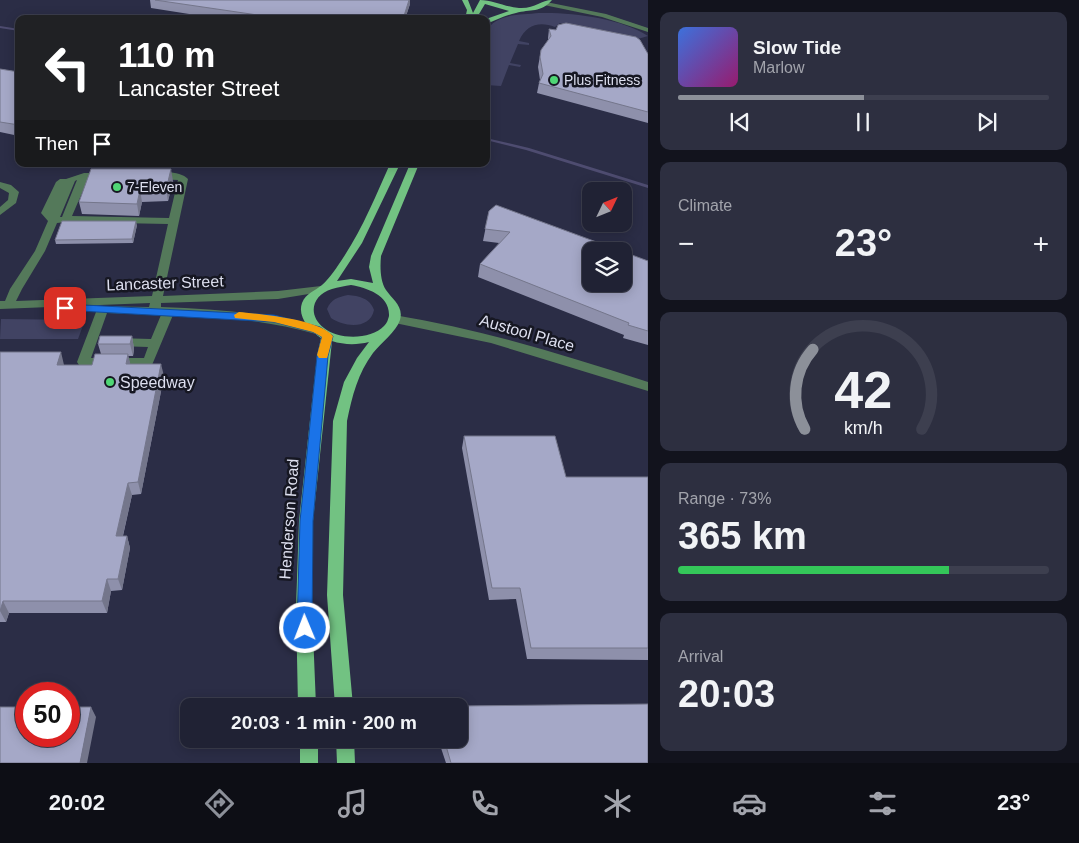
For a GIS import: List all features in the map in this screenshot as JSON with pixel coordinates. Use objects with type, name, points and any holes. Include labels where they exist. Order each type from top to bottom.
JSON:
[{"type":"main road","points":[[465,0],[470,10],[470,15]]},
{"type":"main road","points":[[473,15],[483,0],[502,8],[528,10]]},
{"type":"main road","points":[[490,20],[504,14],[528,10],[547,2]]},
{"type":"main road","points":[[391,324],[372,338],[339,340],[322,333],[309,322],[306,308],[312,296],[324,288],[346,265],[355,250],[394,167]]},
{"type":"main road","points":[[380,290],[374,267],[376,256],[414,167]]},
{"type":"main road","points":[[324,288],[338,283],[357,283],[380,290],[394,303],[396,311],[391,324],[362,358],[352,374],[340,421],[335,596],[343,698]]},
{"type":"main road","name":"Henderson Road","points":[[307,698],[304,608],[306,521],[323,356],[322,333]]},
{"type":"main road","points":[[308,748],[309,763]]},
{"type":"main road","points":[[345,748],[346,763]]},
{"type":"street","points":[[547,2],[604,15],[648,30]]},
{"type":"street","points":[[66,219],[84,176]]},
{"type":"street","points":[[53,221],[46,213],[61,182],[84,176],[111,176]]},
{"type":"street","points":[[150,176],[182,177],[154,311]]},
{"type":"street","points":[[0,185],[8,187],[14,192],[12,201],[0,212]]},
{"type":"street","points":[[53,221],[66,219],[174,221]]},
{"type":"street","points":[[5,305],[40,251],[53,221]]},
{"type":"street","name":"Lancaster Street","points":[[5,305],[278,295],[324,288]]},
{"type":"street","name":"Lancaster Street","points":[[5,305],[154,311],[274,319],[322,333]]},
{"type":"street","points":[[103,309],[83,362],[148,362],[168,312]]},
{"type":"street","name":"Austool Place","points":[[391,324],[442,326],[484,336],[648,387]]},
{"type":"street","points":[[91,342],[156,343]]},
{"type":"shaded area","points":[[539,13],[595,17],[624,25],[648,36],[631,41],[590,29],[560,23],[555,27],[544,24],[534,26],[525,31],[519,41],[529,43],[529,45],[518,44],[510,63],[521,65],[520,67],[509,65],[501,86],[490,85],[490,26],[502,18]]},
{"type":"shaded area","points":[[348,295],[367,300],[374,310],[372,316],[362,324],[349,325],[331,318],[327,309],[331,303],[338,298]]},
{"type":"shaded area","points":[[1,319],[85,320],[78,339],[0,339]]},
{"type":"building","points":[[155,0],[409,0],[404,15],[258,15]]},
{"type":"building","points":[[566,23],[636,37],[640,40],[648,54],[648,112],[539,83],[543,74],[540,57],[541,50],[551,36],[549,29],[556,30],[558,25]]},
{"type":"building","points":[[0,69],[15,71],[15,124],[0,122]]},
{"type":"building","points":[[91,169],[171,169],[166,190],[140,190],[137,204],[79,202]]},
{"type":"building","points":[[496,205],[597,242],[582,242],[582,292],[632,292],[632,255],[648,261],[648,331],[628,325],[629,323],[480,264],[510,232],[485,229],[489,211]]},
{"type":"building","points":[[62,221],[136,221],[132,239],[55,240]]},
{"type":"building","points":[[100,336],[132,336],[130,344],[98,344]]},
{"type":"building","points":[[0,352],[61,352],[57,365],[92,365],[95,354],[128,354],[126,364],[161,364],[138,482],[128,483],[116,536],[127,536],[118,579],[107,579],[102,601],[3,601],[0,611]]},
{"type":"building","points":[[464,436],[555,436],[566,477],[648,477],[648,648],[531,648],[520,588],[492,588]]},
{"type":"building","points":[[648,704],[648,763],[451,763],[447,748],[468,748],[468,706]]},
{"type":"building","points":[[0,707],[15,707],[15,747],[80,747],[80,707],[91,707],[80,763],[0,763]]},
{"type":"waterway","points":[[0,27],[15,29]]},
{"type":"waterway","points":[[490,140],[527,149],[648,187]]},
{"type":"slow traffic","points":[[239,315],[295,323],[316,330],[327,336],[323,355]]},
{"type":"place","name":"Plus Fitness","points":[[554,80]]},
{"type":"place","name":"7-Eleven","points":[[117,187]]},
{"type":"place","name":"Speedway","points":[[110,382]]},
{"type":"route","points":[[65,308],[248,316],[295,323],[327,336],[324,344],[323,371],[306,521],[305,628]]}]
